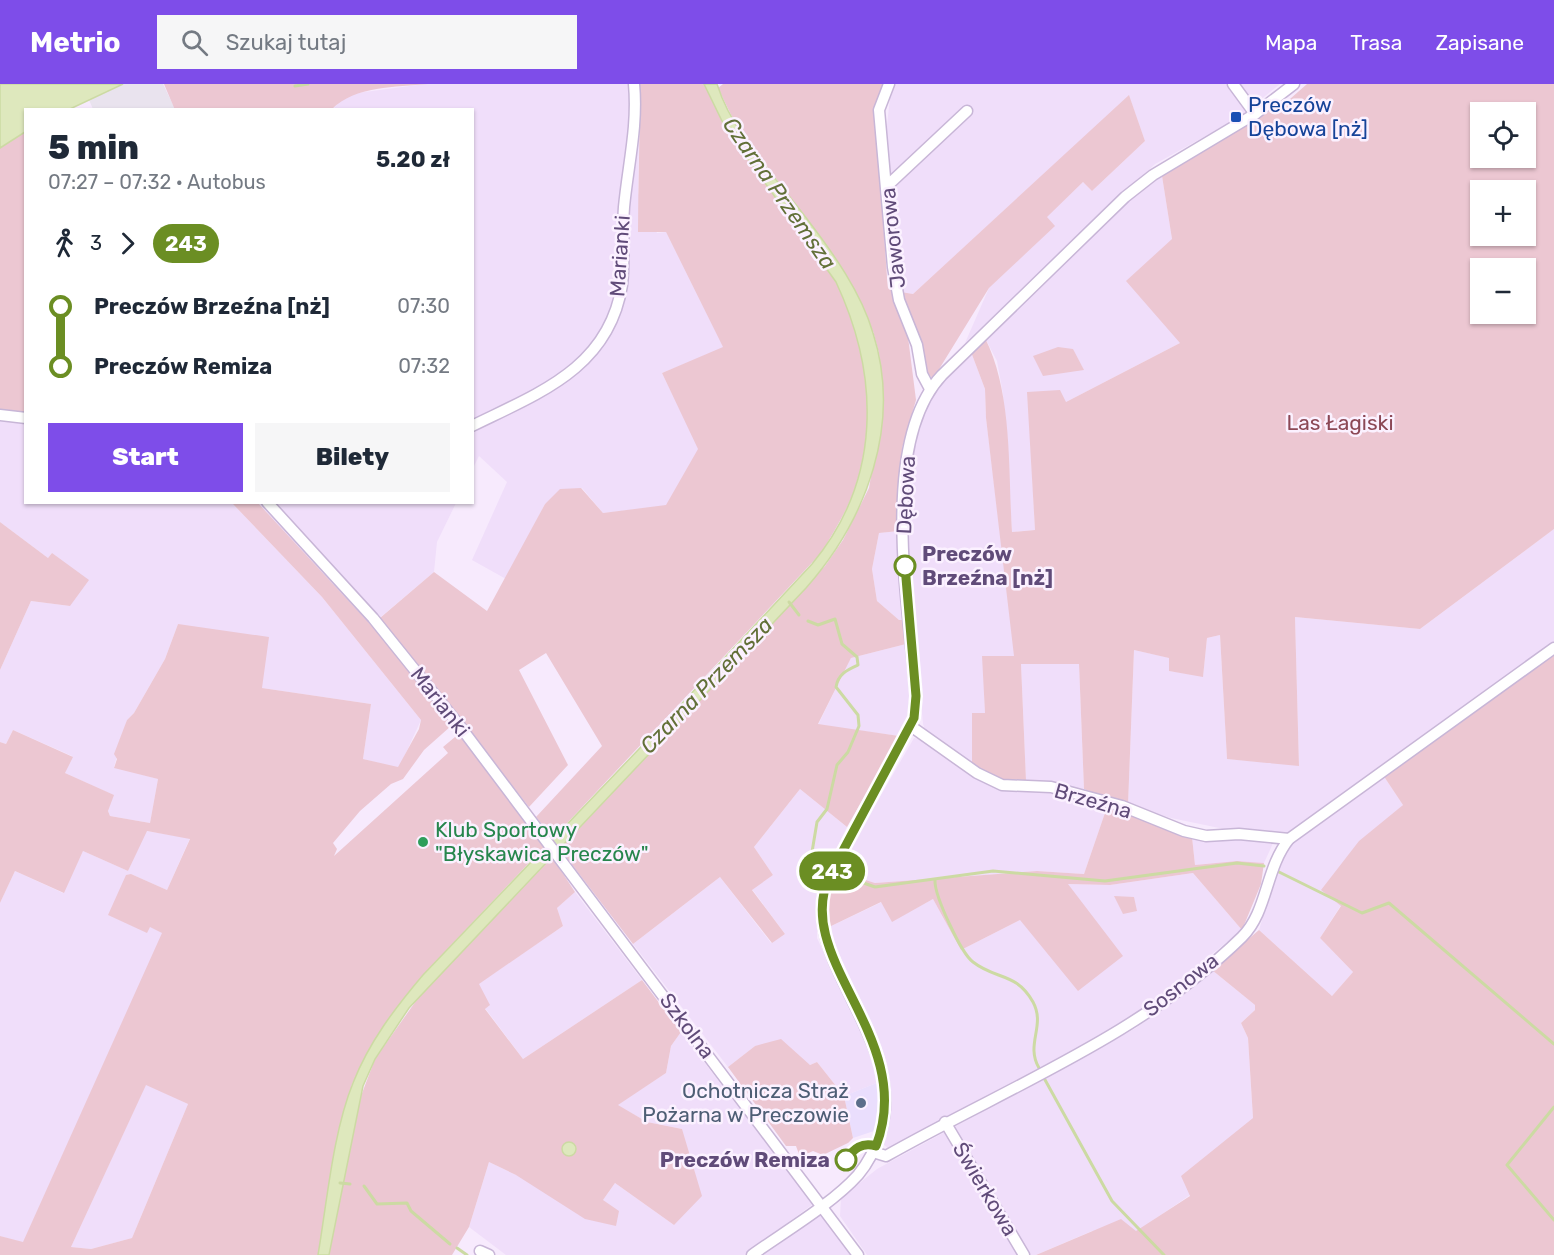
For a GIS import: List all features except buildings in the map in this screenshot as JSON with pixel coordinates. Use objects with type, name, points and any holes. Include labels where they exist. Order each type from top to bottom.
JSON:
[{"type":"street","name":"Marianki","points":[[474,425],[531,398],[571,374],[587,358],[610,322],[622,284],[624,213],[635,119],[634,84]]},
{"type":"street","name":"Jaworowa","points":[[889,84],[879,110],[895,284],[916,345],[922,374],[930,388]]},
{"type":"street","points":[[1233,84],[1254,114]]},
{"type":"street","name":"Dębowa","points":[[873,1152],[885,1112],[882,1067],[875,1044],[825,939],[822,903],[830,875],[912,727],[916,696],[903,552],[905,478],[911,431],[921,403],[930,388],[1125,197],[1153,175],[1254,114],[1294,84]]},
{"type":"street","points":[[887,186],[967,111]]},
{"type":"street","points":[[0,415],[24,418]]},
{"type":"street","name":"Marianki","points":[[269,504],[380,626],[514,797]]},
{"type":"street","name":"Sosnowa","points":[[873,1152],[886,1156],[945,1122],[1132,1024],[1243,936],[1262,905],[1277,854],[1289,839],[1554,648]]},
{"type":"street","name":"Brzeźna","points":[[912,727],[977,773],[1002,785],[1051,787],[1122,806],[1184,831],[1206,836],[1239,834],[1289,839]]},
{"type":"street","name":"Szkolna","points":[[514,797],[858,1255]]},
{"type":"street","name":"Świerkowa","points":[[945,1122],[1024,1255]]},
{"type":"street","points":[[752,1255],[822,1205],[859,1174],[873,1152]]},
{"type":"shaded area","points":[[82,84],[163,84],[175,108],[93,108]]},
{"type":"shaded area","points":[[425,84],[640,84],[638,193],[657,233],[666,232],[724,348],[662,373],[699,449],[666,506],[603,513],[582,488],[545,504],[506,579],[472,560],[507,482],[479,456],[474,466],[474,108],[334,108],[343,98],[357,93]]},
{"type":"shaded area","points":[[896,84],[1226,84],[1249,112],[1155,164],[965,343],[989,288],[1054,226],[1046,217],[1083,182],[1092,191],[1145,141],[1129,96],[913,294],[901,292],[891,214],[886,134],[891,89]]},
{"type":"shaded area","points":[[1237,84],[1280,84],[1254,105]]},
{"type":"shaded area","points":[[1162,176],[1172,239],[1180,343],[1066,402],[1028,393],[1035,530],[1012,532],[1003,394],[997,361],[985,338],[1123,205]]},
{"type":"shaded area","points":[[971,352],[985,389],[986,418],[1015,656],[983,656],[985,713],[972,713],[972,764],[925,730],[923,724],[908,562],[912,449],[925,406],[937,387]]},
{"type":"shaded area","points":[[0,418],[24,421],[24,504],[233,504],[322,597],[421,720],[400,766],[398,768],[363,759],[371,704],[262,688],[178,624],[165,659],[134,713],[127,720],[114,767],[158,779],[150,823],[110,816],[108,811],[113,795],[65,773],[72,756],[13,730],[6,744],[0,742],[0,670],[31,601],[70,606],[52,553],[48,558],[0,522]]},
{"type":"shaded area","points":[[259,504],[456,504],[437,542],[434,572],[370,626]]},
{"type":"shaded area","points":[[1554,529],[1554,642],[1288,838],[1229,830],[1171,818],[1128,805],[1134,650],[1170,658],[1169,671],[1203,676],[1207,638],[1220,635],[1227,759],[1299,765],[1295,617],[1420,629]]},
{"type":"shaded area","points":[[899,531],[904,620],[899,620],[877,601],[872,569],[879,533]]},
{"type":"shaded area","points":[[906,644],[912,708],[908,725],[899,736],[818,725],[851,658]]},
{"type":"shaded area","points":[[1021,664],[1079,664],[1084,789],[1026,780]]},
{"type":"shaded area","points":[[914,738],[923,740],[989,784],[1051,791],[1107,807],[1084,874],[1037,871],[875,883],[837,871]]},
{"type":"shaded area","points":[[1383,775],[1403,805],[1384,823],[1341,905],[1320,938],[1353,972],[1332,996],[1259,930],[1275,877],[1291,843]]},
{"type":"shaded area","points":[[800,789],[847,827],[817,889],[817,938],[877,1067],[879,1082],[844,1096],[817,1062],[810,1065],[755,1046],[728,1067],[633,944],[720,877],[771,943],[785,934],[752,889],[773,875],[754,847]]},
{"type":"shaded area","points":[[146,831],[190,838],[167,890],[131,874],[147,932],[150,926],[163,933],[23,1243],[0,1236],[0,903],[15,871],[63,893],[83,851],[128,871]]},
{"type":"shaded area","points":[[1192,837],[1274,841],[1264,863],[1237,861],[1195,865]]},
{"type":"shaded area","points":[[1193,873],[1242,930],[1131,1019],[889,1149],[882,1143],[890,1117],[887,1064],[876,1033],[827,928],[882,902],[892,921],[933,899],[961,950],[1020,920],[1067,884],[1110,885]]},
{"type":"shaded area","points":[[575,892],[642,980],[523,1059],[485,1008],[489,1006],[478,984],[563,926],[557,908]]},
{"type":"shaded area","points":[[1212,970],[1255,1005],[1255,1010],[1241,1023],[1248,1038],[1253,1118],[1190,1195],[1136,1232],[1092,1231],[1036,1255],[867,1255],[840,1216],[841,1198],[877,1169],[1136,1028]]},
{"type":"shaded area","points":[[681,1032],[813,1204],[744,1255],[506,1255],[469,1227],[489,1162],[516,1175],[603,1200],[615,1183],[674,1225],[682,1129],[647,1122],[617,1105],[666,1073],[671,1046]]},
{"type":"shaded area","points":[[879,1082],[877,1130],[853,1138],[844,1096]]},
{"type":"shaded area","points":[[146,1084],[188,1104],[132,1238],[91,1249],[71,1247]]},
{"type":"shaded area","points":[[817,1214],[826,1219],[851,1255],[761,1255]]},
{"type":"green space","points":[[164,84],[428,84],[364,92],[341,101],[333,108],[174,108]]},
{"type":"green space","points":[[640,84],[704,84],[725,127],[836,282],[856,334],[862,361],[867,415],[865,442],[852,496],[822,552],[553,838],[536,817],[602,746],[546,653],[519,670],[568,765],[529,807],[380,618],[434,572],[487,611],[545,504],[560,489],[581,488],[603,513],[666,505],[698,449],[662,373],[723,347],[666,232],[638,232]]},
{"type":"green space","points":[[723,84],[885,84],[876,119],[887,277],[908,337],[916,400],[902,448],[899,531],[879,533],[872,569],[877,601],[899,620],[903,620],[906,644],[851,658],[818,724],[899,736],[847,827],[800,789],[754,847],[773,875],[752,890],[785,934],[772,943],[720,877],[633,944],[560,849],[825,566],[843,540],[869,488],[883,405],[879,353],[873,331],[808,221],[737,127],[718,88]]},
{"type":"green space","name":"Las Łagiski","points":[[1307,84],[1554,84],[1554,529],[1420,629],[1295,617],[1299,766],[1227,759],[1220,635],[1207,638],[1203,677],[1169,671],[1169,658],[1134,650],[1128,805],[1084,789],[1079,664],[1021,664],[1026,780],[998,779],[972,764],[972,713],[985,713],[982,656],[1014,656],[986,418],[985,389],[971,352],[985,338],[1000,383],[1008,433],[1012,532],[1035,530],[1027,392],[1060,390],[1066,402],[1180,343],[1126,281],[1172,239],[1162,176],[1290,99]]},
{"type":"green space","points":[[1129,95],[1145,141],[1092,191],[1083,182],[1047,217],[1055,226],[989,288],[933,379],[926,371],[901,292],[913,294]]},
{"type":"green space","points":[[24,133],[24,416],[0,413],[0,148]]},
{"type":"green space","points":[[1058,347],[1073,349],[1084,370],[1043,376],[1033,356]]},
{"type":"green space","points":[[233,504],[259,504],[381,636],[452,721],[451,726],[424,750],[403,779],[391,784],[360,811],[333,843],[337,849],[334,856],[448,753],[443,747],[455,737],[462,737],[545,846],[423,975],[373,1043],[352,1084],[341,1128],[318,1255],[0,1255],[0,1236],[23,1242],[162,933],[150,927],[147,933],[108,915],[126,875],[131,874],[167,890],[190,839],[147,831],[128,871],[83,851],[64,893],[15,871],[0,903],[0,742],[6,744],[13,730],[73,757],[65,773],[114,795],[108,811],[110,816],[150,823],[158,779],[114,768],[117,759],[114,754],[127,720],[134,713],[165,659],[178,624],[269,637],[262,688],[371,704],[363,759],[398,767],[419,729],[421,720],[322,597]],"holes":[[[146,1085],[188,1104],[132,1238],[91,1249],[71,1247]]]},
{"type":"green space","points":[[0,522],[48,558],[52,553],[89,580],[70,606],[31,601],[0,670]]},
{"type":"green space","points":[[1554,653],[1554,1255],[1036,1255],[1121,1219],[1136,1231],[1190,1196],[1181,1176],[1253,1118],[1248,1038],[1241,1023],[1255,1010],[1255,1005],[1212,970],[1259,930],[1332,996],[1353,972],[1320,938],[1341,906],[1321,890],[1359,841],[1403,805],[1383,775]]},
{"type":"green space","points":[[1107,807],[1192,837],[1195,865],[1237,861],[1264,863],[1261,884],[1242,930],[1193,873],[1110,885],[1068,884],[1123,956],[1078,991],[1020,920],[961,950],[933,899],[892,922],[881,902],[827,928],[828,889],[837,871],[875,883],[1037,871],[1084,874]]},
{"type":"green space","points":[[552,857],[575,892],[557,908],[563,926],[479,984],[490,1005],[485,1009],[523,1059],[642,980],[681,1032],[671,1046],[666,1073],[618,1105],[647,1122],[682,1129],[702,1196],[674,1225],[615,1183],[603,1200],[619,1211],[616,1226],[585,1219],[516,1175],[489,1162],[469,1227],[452,1255],[329,1255],[358,1104],[375,1059],[423,991]]},
{"type":"green space","points":[[1114,896],[1134,897],[1137,911],[1123,914]]},
{"type":"green space","points":[[781,1039],[810,1065],[817,1062],[844,1096],[853,1138],[848,1143],[823,1155],[813,1151],[800,1157],[796,1146],[786,1146],[728,1067],[755,1046]]},
{"type":"water","points":[[0,84],[123,84],[72,108],[24,108],[24,133],[0,148]]},
{"type":"water","name":"Czarna Przemsza","points":[[704,84],[717,84],[733,121],[756,155],[827,245],[854,288],[868,318],[881,367],[883,402],[881,435],[873,469],[862,501],[846,532],[828,561],[806,588],[409,1008],[375,1059],[363,1086],[329,1255],[318,1255],[340,1123],[346,1102],[367,1053],[402,1000],[423,975],[812,564],[835,532],[851,498],[862,463],[867,427],[866,390],[861,354],[850,318],[836,282],[725,127]]},
{"type":"water","points":[[566,1142],[572,1142],[576,1149],[572,1156],[566,1156],[562,1152],[562,1146]]},
{"type":"waterway","points":[[295,86],[308,84]]},
{"type":"waterway","points":[[789,602],[799,615]]},
{"type":"waterway","points":[[808,621],[818,625],[835,619],[842,644],[857,657],[858,665],[841,676],[836,687],[858,715],[859,726],[848,752],[837,765],[827,809],[817,822],[811,858],[815,864],[827,869]]},
{"type":"waterway","points":[[835,873],[875,887],[993,871],[1105,881],[1237,863],[1264,866]]},
{"type":"waterway","points":[[1277,871],[1362,913],[1389,903],[1554,1044]]},
{"type":"waterway","points":[[935,880],[943,910],[968,957],[981,968],[1013,981],[1026,992],[1033,1002],[1037,1019],[1034,1051],[1039,1068]]},
{"type":"waterway","points":[[1044,1078],[1112,1201],[1164,1255]]},
{"type":"waterway","points":[[1554,1107],[1507,1165],[1554,1220]]},
{"type":"waterway","points":[[340,1183],[350,1184]]},
{"type":"waterway","points":[[364,1186],[377,1204],[407,1203],[411,1211],[450,1244]]},
{"type":"waterway","points":[[457,1248],[467,1255]]},
{"type":"bus line","name":"243","points":[[846,1160],[857,1147],[867,1143],[876,1146],[884,1120],[885,1094],[882,1067],[875,1044],[825,939],[821,916],[822,903],[824,889],[830,875],[912,727],[916,696],[905,566]]},
{"type":"place","name":"Preczów Dębowa [nż]","points":[[1236,117]]},
{"type":"place","name":"Preczów Brzeźna [nż]","points":[[905,566]]},
{"type":"place","name":"Klub Sportowy \"Błyskawica Preczów\"","points":[[423,842]]},
{"type":"place","name":"Ochotnicza Straż Pożarna w Preczowie","points":[[861,1103]]},
{"type":"place","name":"Preczów Remiza","points":[[846,1160]]}]
